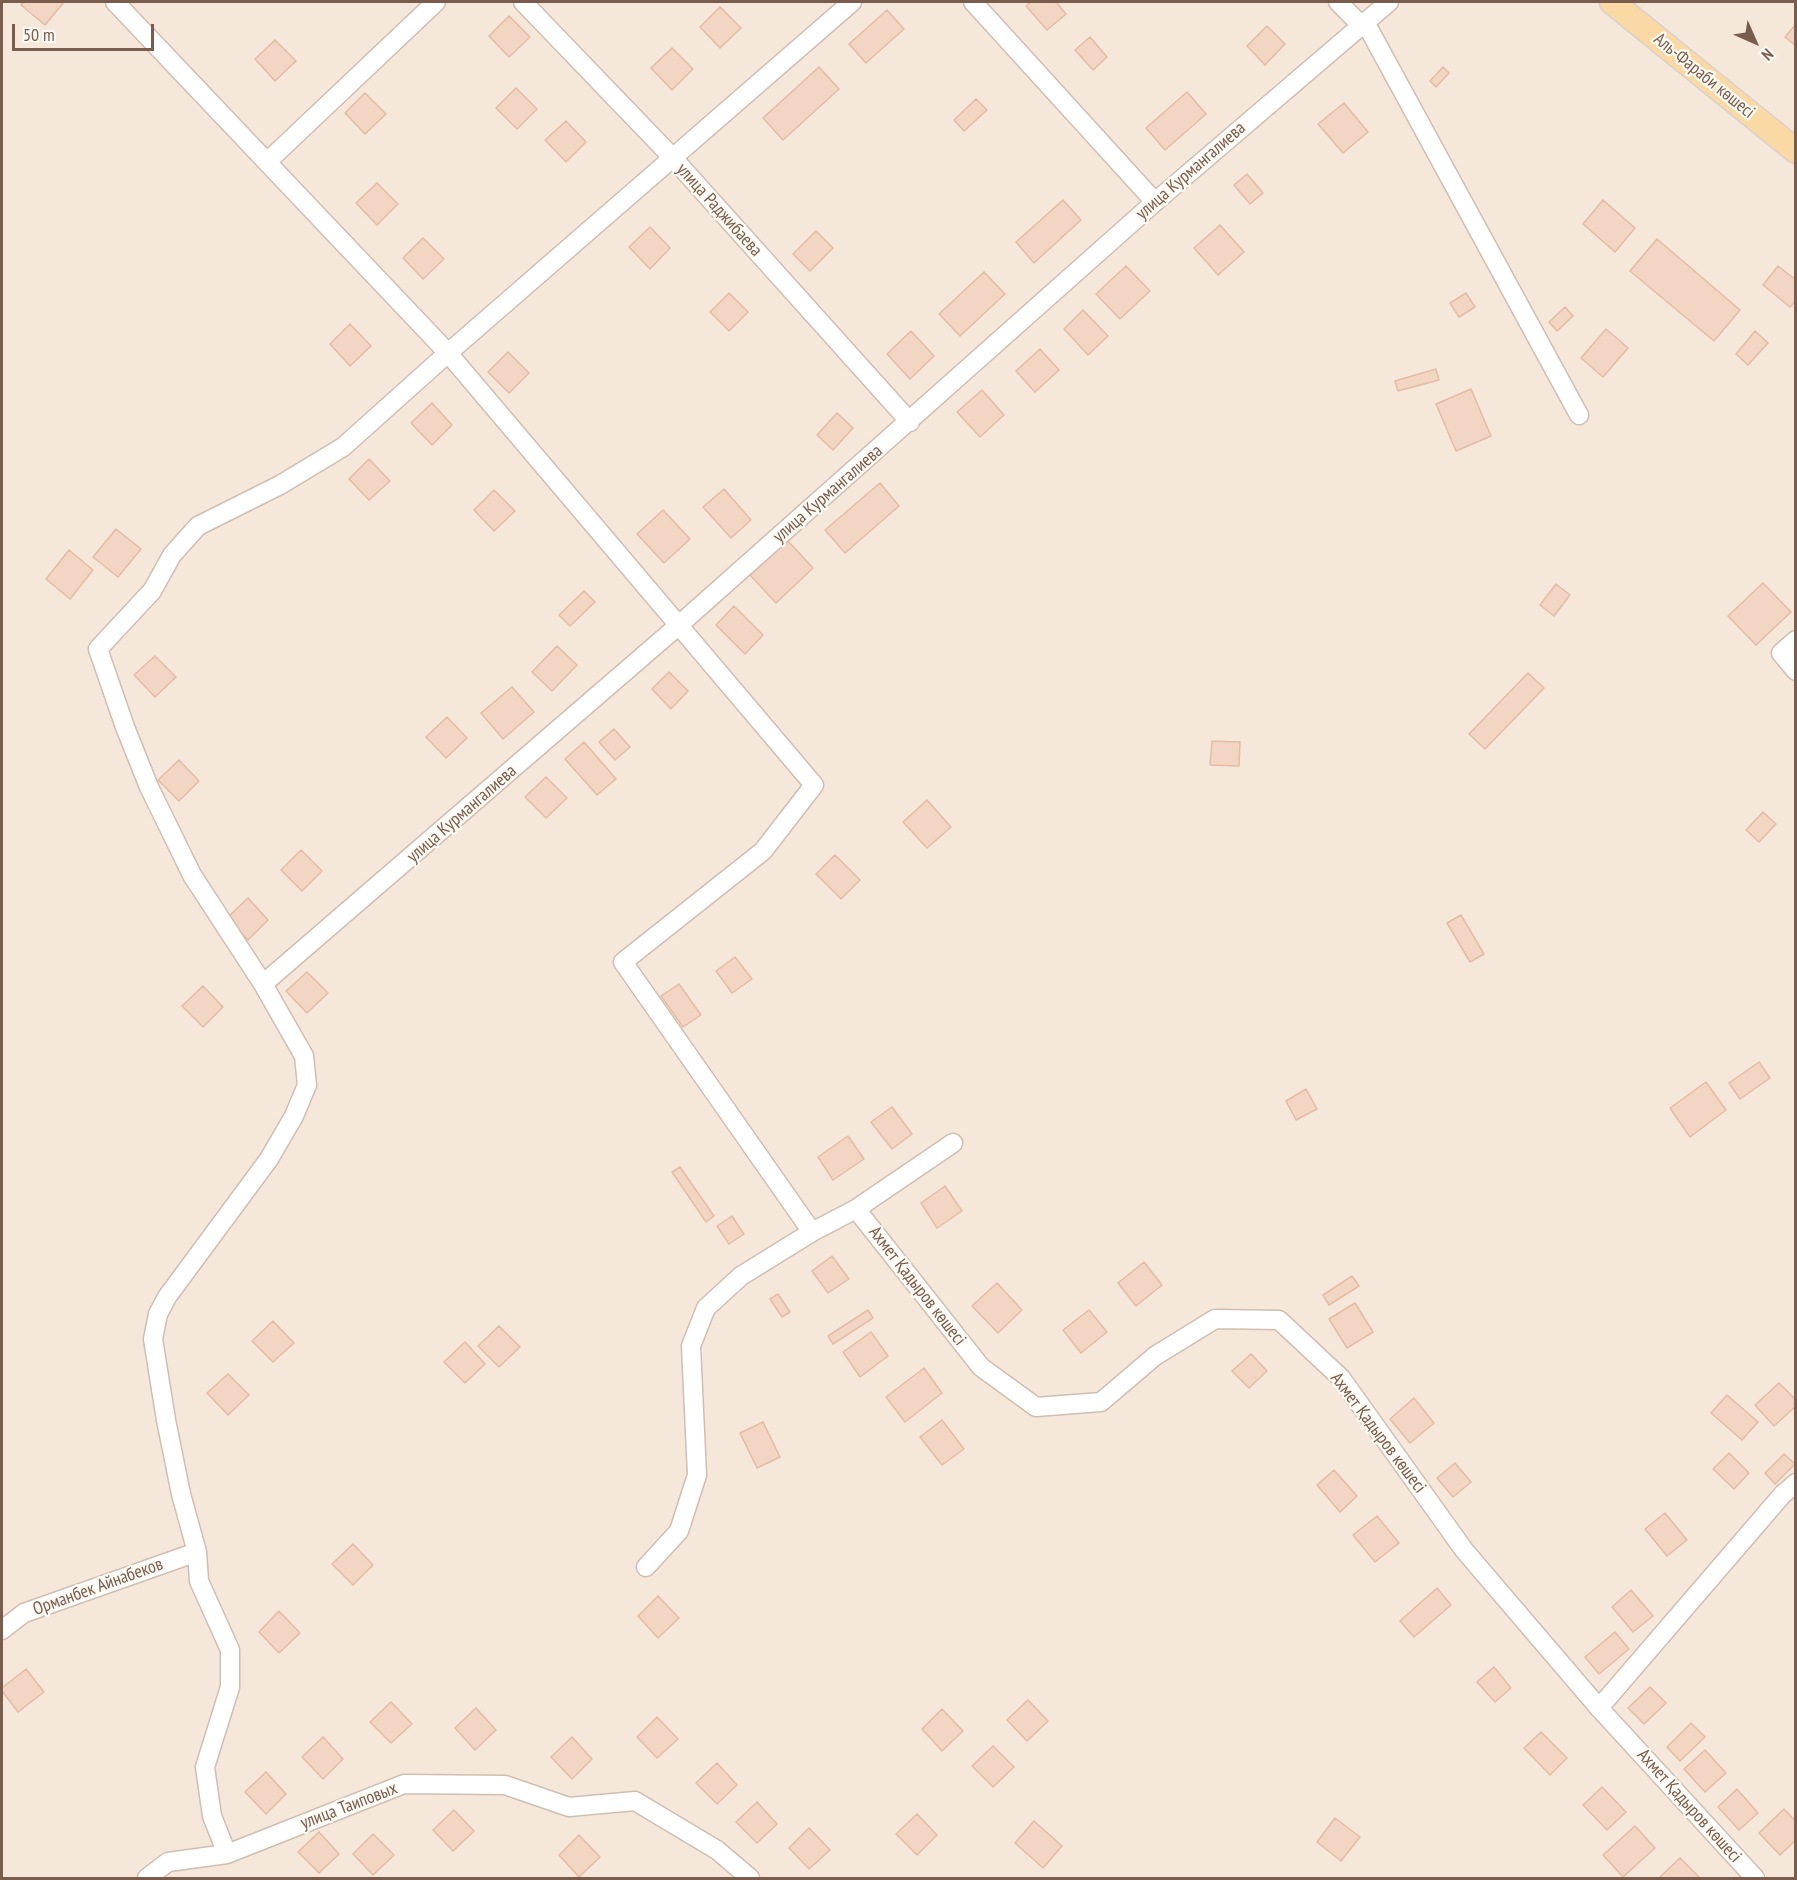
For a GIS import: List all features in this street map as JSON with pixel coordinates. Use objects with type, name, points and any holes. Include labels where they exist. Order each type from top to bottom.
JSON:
[{"type":"main road","name":"Аль-Фараби көшесі","points":[[1612,2],[1796,151]]},
{"type":"street","points":[[115,2],[448,353],[814,785],[763,851],[623,962],[812,1232]]},
{"type":"street","points":[[267,162],[436,2]]},
{"type":"street","name":"улица Раджибаева","points":[[523,2],[673,158],[910,422]]},
{"type":"street","points":[[227,1854],[212,1816],[205,1767],[230,1687],[230,1650],[199,1581],[197,1552],[181,1494],[153,1339],[158,1314],[167,1297],[269,1159],[294,1116],[308,1085],[304,1056],[263,984],[192,876],[149,787],[98,649],[152,591],[172,555],[198,526],[280,485],[344,447],[448,353],[852,2]]},
{"type":"street","points":[[973,2],[1155,202]]},
{"type":"street","points":[[1338,2],[1363,23],[1579,415]]},
{"type":"street","name":"улица Курмангалиева","points":[[263,984],[679,625],[1155,202],[1389,2]]},
{"type":"street","points":[[1796,640],[1781,653],[1796,671]]},
{"type":"street","points":[[646,1567],[679,1531],[698,1475],[691,1346],[706,1308],[741,1276],[812,1232],[856,1209],[953,1143]]},
{"type":"street","name":"Ахмет Қадыров көшесі","points":[[856,1209],[981,1367],[1036,1407],[1101,1402],[1155,1356],[1215,1319],[1279,1320],[1341,1378],[1464,1550],[1599,1708],[1755,1878]]},
{"type":"street","points":[[1599,1708],[1796,1483]]},
{"type":"street","name":"Орманбек Айнабеков","points":[[2,1630],[24,1613],[197,1552]]},
{"type":"street","name":"улица Таиповых","points":[[147,1878],[168,1862],[227,1854],[404,1784],[505,1785],[568,1807],[635,1801],[717,1850],[750,1878]]},
{"type":"shaded area","points":[[2,2],[1795,2],[1795,1878],[2,1878]]},
{"type":"building","points":[[24,2],[64,2],[45,25],[21,5]]},
{"type":"building","points":[[1031,2],[1056,2],[1066,14],[1047,30],[1026,6]]},
{"type":"building","points":[[720,7],[741,28],[720,48],[700,27]]},
{"type":"building","points":[[887,10],[904,29],[866,63],[849,44]]},
{"type":"building","points":[[509,16],[530,37],[509,57],[489,36]]},
{"type":"building","points":[[1796,24],[1796,46],[1785,37]]},
{"type":"building","points":[[1267,26],[1285,44],[1265,65],[1247,46]]},
{"type":"building","points":[[1090,37],[1107,57],[1093,70],[1075,50]]},
{"type":"building","points":[[275,40],[296,61],[275,81],[255,59]]},
{"type":"building","points":[[672,48],[693,69],[672,90],[651,68]]},
{"type":"building","points":[[819,67],[839,89],[783,140],[763,118]]},
{"type":"building","points":[[1443,67],[1449,73],[1436,87],[1430,81]]},
{"type":"building","points":[[516,88],[537,109],[517,129],[496,108]]},
{"type":"building","points":[[1187,92],[1206,114],[1165,150],[1146,128]]},
{"type":"building","points":[[365,93],[386,114],[365,134],[345,113]]},
{"type":"building","points":[[976,99],[987,110],[964,131],[954,120]]},
{"type":"building","points":[[1344,103],[1368,132],[1343,153],[1318,124]]},
{"type":"building","points":[[566,121],[586,142],[566,162],[545,140]]},
{"type":"building","points":[[1247,174],[1263,193],[1250,204],[1234,185]]},
{"type":"building","points":[[377,183],[398,204],[377,225],[356,203]]},
{"type":"building","points":[[1063,200],[1081,220],[1034,263],[1016,242]]},
{"type":"building","points":[[1603,200],[1635,228],[1615,252],[1583,224]]},
{"type":"building","points":[[1220,225],[1244,252],[1218,275],[1194,248]]},
{"type":"building","points":[[650,227],[670,248],[650,269],[629,247]]},
{"type":"building","points":[[816,231],[833,248],[810,271],[793,254]]},
{"type":"building","points":[[423,238],[444,259],[423,279],[403,258]]},
{"type":"building","points":[[1657,239],[1740,310],[1714,341],[1630,271]]},
{"type":"building","points":[[1126,266],[1150,291],[1120,319],[1096,294]]},
{"type":"building","points":[[1778,266],[1796,280],[1796,301],[1790,307],[1763,285]]},
{"type":"building","points":[[984,272],[1005,294],[960,336],[939,314]]},
{"type":"building","points":[[729,293],[748,312],[729,331],[710,312]]},
{"type":"building","points":[[1466,293],[1475,307],[1459,317],[1450,303]]},
{"type":"building","points":[[1565,307],[1573,316],[1557,331],[1549,322]]},
{"type":"building","points":[[1083,310],[1108,336],[1088,355],[1064,329]]},
{"type":"building","points":[[350,324],[371,346],[350,366],[330,344]]},
{"type":"building","points":[[1606,329],[1628,348],[1603,377],[1581,358]]},
{"type":"building","points":[[911,331],[934,356],[910,379],[887,354]]},
{"type":"building","points":[[1755,331],[1768,343],[1748,365],[1736,354]]},
{"type":"building","points":[[1040,349],[1059,370],[1035,392],[1016,371]]},
{"type":"building","points":[[508,352],[529,373],[509,393],[488,372]]},
{"type":"building","points":[[1436,369],[1439,380],[1398,391],[1395,381]]},
{"type":"building","points":[[1471,389],[1491,436],[1456,451],[1436,404]]},
{"type":"building","points":[[982,390],[1004,415],[980,437],[957,412]]},
{"type":"building","points":[[432,403],[452,425],[432,445],[411,423]]},
{"type":"building","points":[[837,413],[853,428],[833,450],[817,435]]},
{"type":"building","points":[[369,459],[390,481],[369,500],[349,479]]},
{"type":"building","points":[[880,483],[899,506],[845,553],[825,530]]},
{"type":"building","points":[[724,489],[751,520],[731,538],[703,507]]},
{"type":"building","points":[[494,490],[515,511],[494,531],[474,510]]},
{"type":"building","points":[[663,510],[690,539],[664,563],[637,534]]},
{"type":"building","points":[[116,529],[141,549],[118,577],[93,557]]},
{"type":"building","points":[[787,540],[813,568],[776,603],[750,575]]},
{"type":"building","points":[[69,550],[93,570],[70,599],[46,579]]},
{"type":"building","points":[[1763,583],[1791,612],[1756,645],[1728,616]]},
{"type":"building","points":[[1556,584],[1570,595],[1554,616],[1540,605]]},
{"type":"building","points":[[584,591],[595,602],[570,626],[559,615]]},
{"type":"building","points":[[734,606],[763,635],[745,654],[716,625]]},
{"type":"building","points":[[557,646],[577,665],[552,691],[532,672]]},
{"type":"building","points":[[155,656],[176,677],[155,697],[134,675]]},
{"type":"building","points":[[669,672],[688,691],[671,709],[652,689]]},
{"type":"building","points":[[1528,673],[1544,688],[1485,749],[1469,734]]},
{"type":"building","points":[[512,687],[534,712],[503,739],[481,713]]},
{"type":"building","points":[[447,717],[467,738],[446,758],[426,737]]},
{"type":"building","points":[[614,729],[630,747],[615,760],[599,742]]},
{"type":"building","points":[[1212,741],[1240,742],[1239,766],[1210,765]]},
{"type":"building","points":[[584,742],[616,779],[597,795],[565,759]]},
{"type":"building","points":[[179,760],[199,781],[179,801],[158,780]]},
{"type":"building","points":[[546,777],[567,798],[546,818],[525,797]]},
{"type":"building","points":[[927,800],[951,827],[927,848],[903,822]]},
{"type":"building","points":[[1763,812],[1776,824],[1759,842],[1746,830]]},
{"type":"building","points":[[301,850],[322,871],[302,891],[281,870]]},
{"type":"building","points":[[835,855],[860,880],[841,899],[816,874]]},
{"type":"building","points":[[248,898],[268,920],[248,940],[227,918]]},
{"type":"building","points":[[1461,915],[1484,954],[1470,962],[1447,923]]},
{"type":"building","points":[[735,957],[752,979],[732,993],[716,971]]},
{"type":"building","points":[[307,972],[328,993],[307,1013],[286,991]]},
{"type":"building","points":[[679,984],[701,1015],[683,1027],[661,996]]},
{"type":"building","points":[[203,986],[223,1007],[203,1027],[182,1006]]},
{"type":"building","points":[[1759,1062],[1770,1078],[1740,1099],[1729,1083]]},
{"type":"building","points":[[1706,1082],[1726,1110],[1690,1137],[1670,1108]]},
{"type":"building","points":[[1306,1089],[1317,1109],[1296,1120],[1286,1101]]},
{"type":"building","points":[[892,1107],[912,1134],[892,1149],[871,1122]]},
{"type":"building","points":[[848,1136],[864,1159],[833,1180],[818,1157]]},
{"type":"building","points":[[680,1167],[714,1216],[706,1222],[672,1172]]},
{"type":"building","points":[[945,1186],[962,1211],[937,1228],[921,1203]]},
{"type":"building","points":[[732,1216],[744,1234],[729,1244],[717,1226]]},
{"type":"building","points":[[832,1256],[849,1279],[828,1293],[812,1271]]},
{"type":"building","points":[[1144,1262],[1162,1285],[1136,1306],[1118,1283]]},
{"type":"building","points":[[1352,1276],[1359,1286],[1329,1305],[1323,1295]]},
{"type":"building","points":[[997,1283],[1022,1310],[998,1333],[972,1306]]},
{"type":"building","points":[[778,1294],[790,1312],[782,1317],[770,1299]]},
{"type":"building","points":[[1355,1303],[1373,1332],[1347,1348],[1329,1319]]},
{"type":"building","points":[[868,1310],[873,1318],[833,1344],[828,1336]]},
{"type":"building","points":[[1089,1310],[1107,1332],[1081,1353],[1063,1330]]},
{"type":"building","points":[[273,1321],[294,1343],[273,1362],[252,1341]]},
{"type":"building","points":[[499,1326],[520,1347],[499,1367],[478,1346]]},
{"type":"building","points":[[871,1332],[888,1356],[860,1377],[843,1352]]},
{"type":"building","points":[[465,1342],[485,1364],[465,1383],[444,1362]]},
{"type":"building","points":[[1251,1354],[1267,1371],[1249,1388],[1232,1371]]},
{"type":"building","points":[[924,1368],[942,1393],[905,1422],[886,1397]]},
{"type":"building","points":[[228,1374],[249,1395],[228,1415],[207,1393]]},
{"type":"building","points":[[1779,1383],[1796,1400],[1796,1406],[1774,1426],[1755,1405]]},
{"type":"building","points":[[1727,1395],[1758,1422],[1742,1440],[1711,1413]]},
{"type":"building","points":[[1414,1398],[1434,1423],[1410,1443],[1390,1419]]},
{"type":"building","points":[[942,1420],[964,1449],[942,1465],[920,1437]]},
{"type":"building","points":[[763,1422],[780,1457],[757,1468],[740,1433]]},
{"type":"building","points":[[1729,1453],[1749,1473],[1734,1489],[1713,1469]]},
{"type":"building","points":[[1784,1454],[1795,1464],[1775,1484],[1765,1473]]},
{"type":"building","points":[[1455,1463],[1471,1482],[1453,1497],[1437,1478]]},
{"type":"building","points":[[1334,1470],[1357,1496],[1340,1512],[1317,1485]]},
{"type":"building","points":[[1665,1513],[1687,1540],[1667,1556],[1645,1529]]},
{"type":"building","points":[[1377,1516],[1399,1543],[1375,1562],[1353,1535]]},
{"type":"building","points":[[353,1544],[373,1565],[353,1585],[332,1564]]},
{"type":"building","points":[[1437,1588],[1451,1605],[1414,1637],[1400,1621]]},
{"type":"building","points":[[1631,1590],[1653,1616],[1633,1632],[1612,1607]]},
{"type":"building","points":[[658,1596],[679,1618],[658,1638],[638,1616]]},
{"type":"building","points":[[279,1611],[300,1633],[279,1653],[259,1632]]},
{"type":"building","points":[[1615,1632],[1629,1649],[1599,1674],[1585,1657]]},
{"type":"building","points":[[1494,1667],[1511,1688],[1495,1702],[1477,1682]]},
{"type":"building","points":[[26,1669],[44,1692],[18,1712],[2,1688]]},
{"type":"building","points":[[1650,1687],[1666,1703],[1644,1724],[1628,1708]]},
{"type":"building","points":[[1028,1700],[1048,1721],[1027,1741],[1007,1720]]},
{"type":"building","points":[[391,1702],[412,1724],[391,1743],[370,1722]]},
{"type":"building","points":[[476,1708],[496,1730],[475,1750],[455,1728]]},
{"type":"building","points":[[942,1709],[963,1731],[942,1751],[922,1729]]},
{"type":"building","points":[[657,1717],[678,1739],[657,1758],[637,1737]]},
{"type":"building","points":[[1691,1723],[1705,1737],[1680,1761],[1667,1747]]},
{"type":"building","points":[[1541,1732],[1567,1758],[1550,1775],[1524,1748]]},
{"type":"building","points":[[323,1737],[343,1759],[323,1779],[302,1757]]},
{"type":"building","points":[[572,1737],[592,1759],[572,1779],[551,1757]]},
{"type":"building","points":[[993,1746],[1014,1767],[993,1787],[972,1766]]},
{"type":"building","points":[[1705,1750],[1726,1773],[1705,1792],[1684,1769]]},
{"type":"building","points":[[717,1763],[737,1785],[717,1804],[696,1783]]},
{"type":"building","points":[[266,1772],[286,1794],[266,1814],[245,1792]]},
{"type":"building","points":[[1602,1787],[1626,1812],[1607,1830],[1583,1805]]},
{"type":"building","points":[[1737,1789],[1758,1813],[1739,1830],[1718,1807]]},
{"type":"building","points":[[757,1802],[777,1824],[757,1843],[736,1822]]},
{"type":"building","points":[[1784,1809],[1796,1822],[1796,1840],[1780,1855],[1759,1833]]},
{"type":"building","points":[[454,1810],[474,1831],[453,1851],[433,1830]]},
{"type":"building","points":[[917,1814],[937,1835],[917,1855],[896,1834]]},
{"type":"building","points":[[1335,1818],[1360,1837],[1341,1861],[1317,1842]]},
{"type":"building","points":[[1034,1821],[1062,1846],[1043,1868],[1015,1843]]},
{"type":"building","points":[[1635,1826],[1655,1848],[1623,1877],[1603,1855]]},
{"type":"building","points":[[809,1828],[830,1850],[809,1869],[789,1848]]},
{"type":"building","points":[[319,1832],[339,1854],[319,1873],[298,1852]]},
{"type":"building","points":[[373,1834],[394,1855],[373,1875],[353,1854]]},
{"type":"building","points":[[579,1835],[600,1857],[579,1877],[559,1855]]},
{"type":"building","points":[[1680,1858],[1699,1877],[1659,1878]]}]
